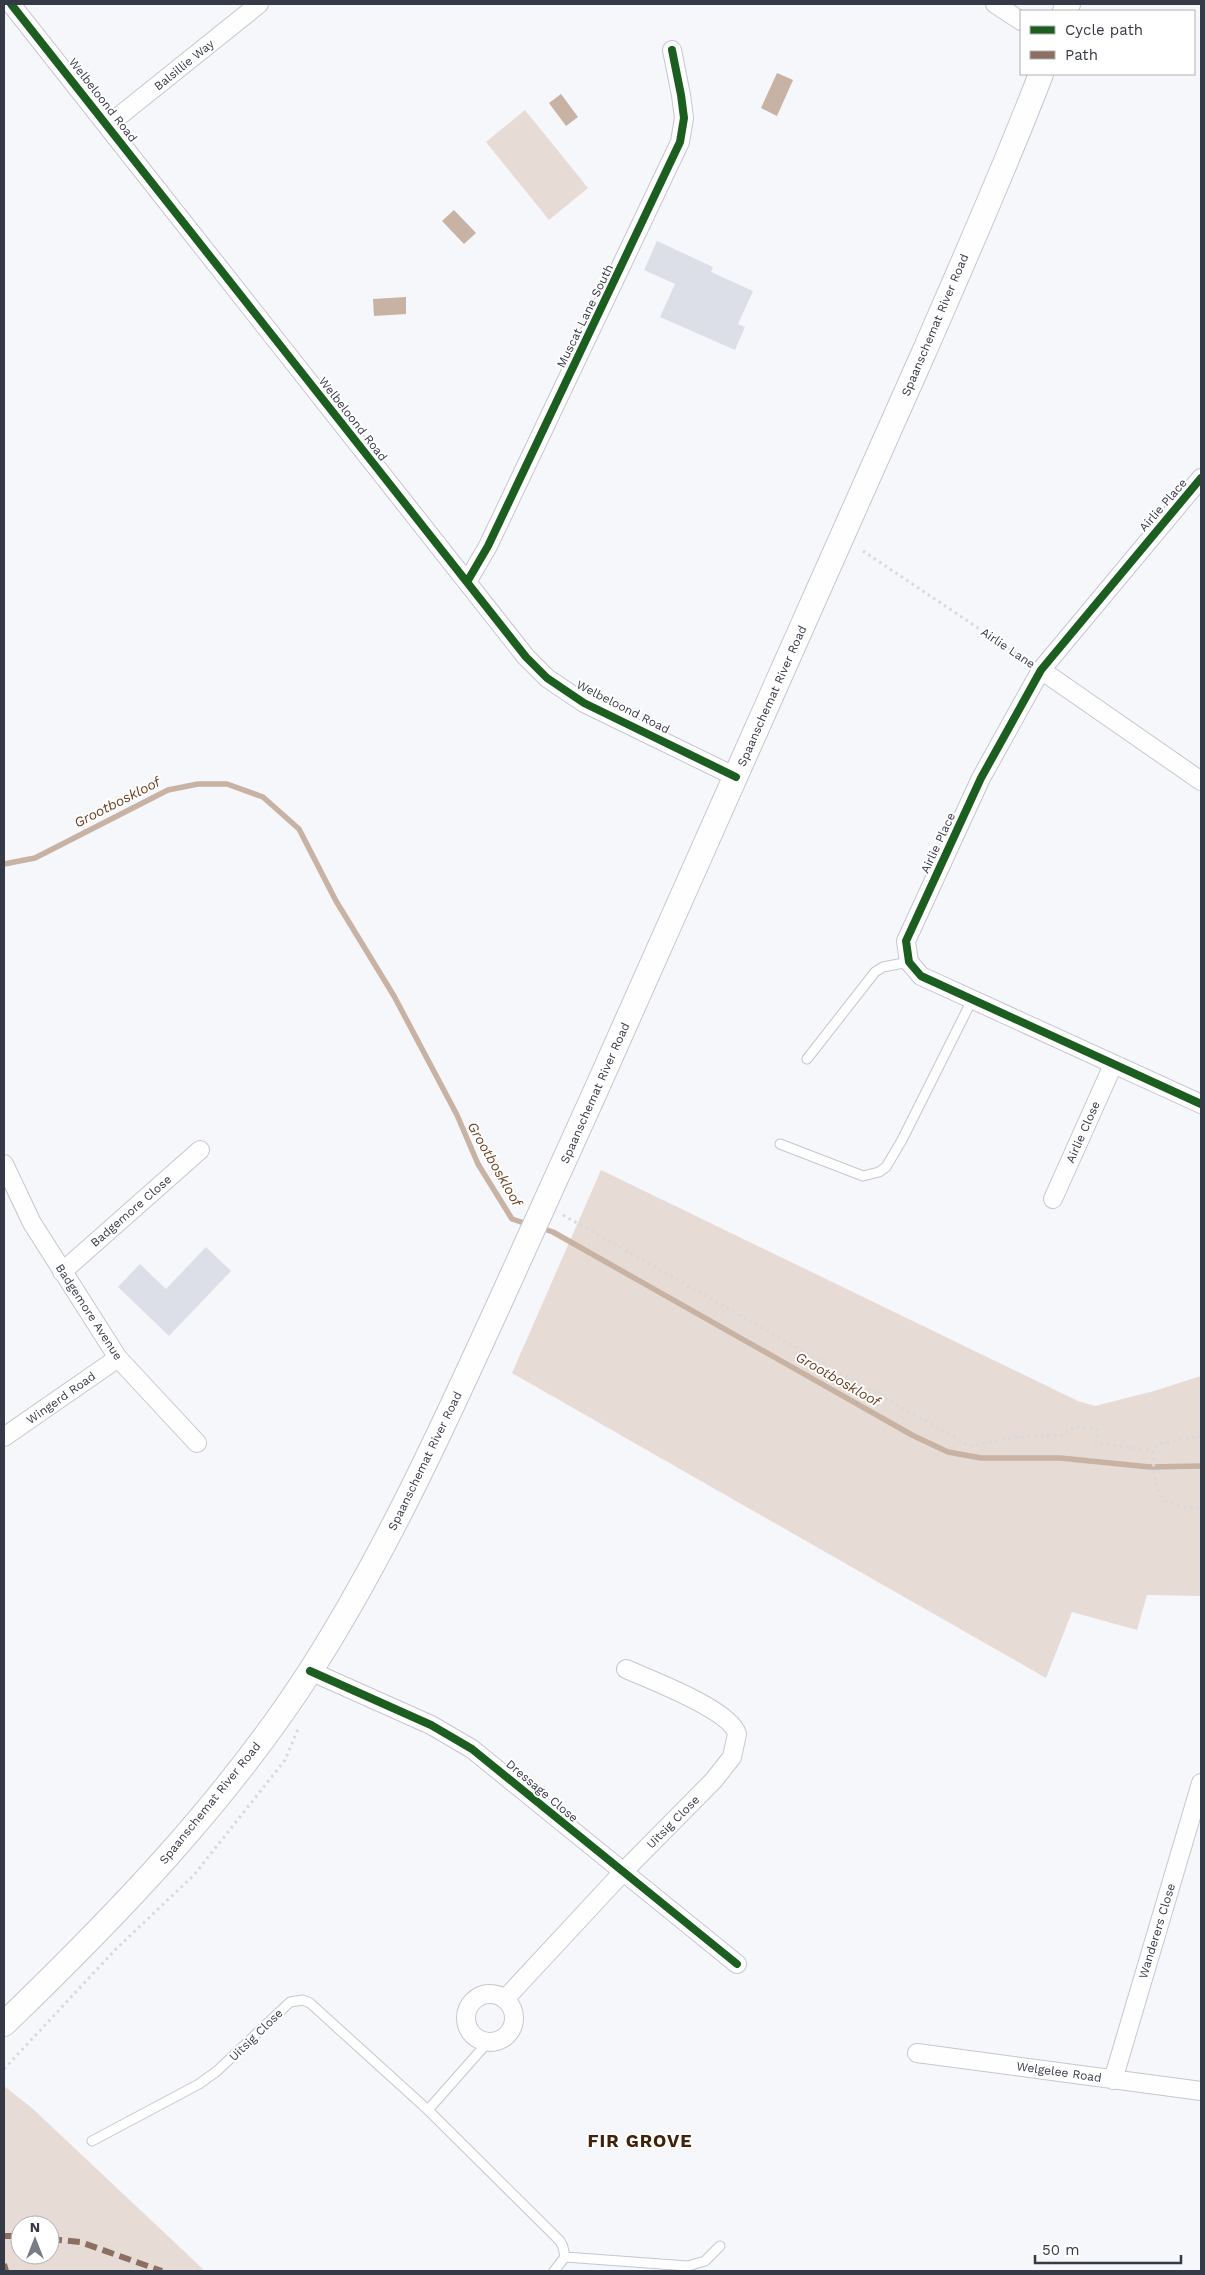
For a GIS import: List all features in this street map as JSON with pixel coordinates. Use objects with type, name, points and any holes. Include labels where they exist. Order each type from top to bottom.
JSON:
[{"type":"main road","name":"Spaanschemat River Road","points":[[4,2024],[127,1902],[190,1830],[252,1753],[310,1671],[373,1563],[424,1467],[529,1238],[549,1213],[736,777],[1005,166],[1042,75]]},
{"type":"street","name":"Welbeloond Road","points":[[11,4],[508,636],[547,678],[584,703],[736,777]]},
{"type":"street","name":"Balsillie Way","points":[[108,125],[259,4]]},
{"type":"street","points":[[995,4],[1020,20]]},
{"type":"street","name":"Muscat Lane South","points":[[467,582],[488,546],[680,142],[684,118],[672,50]]},
{"type":"street","name":"Airlie Place","points":[[909,962],[906,941],[933,881],[980,778],[1041,670],[1201,478]]},
{"type":"street","name":"Airlie Lane","points":[[1041,670],[1201,781]]},
{"type":"street","points":[[909,962],[921,976],[1201,1104]]},
{"type":"street","name":"Airlie Close","points":[[1053,1199],[1113,1065]]},
{"type":"street","name":"Badgemore Close","points":[[62,1272],[200,1150]]},
{"type":"street","name":"Badgemore Avenue","points":[[4,1164],[32,1223],[118,1358],[197,1443]]},
{"type":"street","name":"Wingerd Road","points":[[4,1437],[118,1358]]},
{"type":"street","name":"Uitsig Close","points":[[505,1999],[623,1872],[714,1780],[732,1757],[737,1734],[734,1725],[724,1717],[670,1687],[626,1668]]},
{"type":"street","name":"Dressage Close","points":[[310,1671],[451,1735],[495,1767],[737,1964]]},
{"type":"street","name":"Wanderers Close","points":[[1113,2080],[1201,1783]]},
{"type":"street","points":[[489,1994],[505,1999],[514,2012],[512,2027],[503,2038],[488,2042],[472,2033],[466,2017],[473,2001],[489,1994]]},
{"type":"street","name":"Welgelee Road","points":[[917,2053],[1201,2091]]},
{"type":"lane","points":[[807,1059],[875,972],[883,968],[909,962]]},
{"type":"lane","points":[[780,1144],[862,1176],[879,1172],[886,1167],[902,1140],[972,1000]]},
{"type":"lane","name":"Uitsig Close","points":[[92,2141],[200,2084],[240,2052],[290,2002],[297,2000],[310,2003],[428,2110],[560,2241],[564,2257]]},
{"type":"lane","points":[[428,2110],[488,2042]]},
{"type":"lane","points":[[554,2271],[564,2257],[688,2266],[705,2261],[720,2246]]},
{"type":"path","points":[[549,1213],[970,1446],[1017,1437],[1062,1435],[1076,1426],[1097,1429],[1096,1443],[1153,1451]]},
{"type":"path","points":[[1201,1436],[1159,1444],[1153,1451],[1155,1477],[1159,1492],[1171,1504],[1201,1509]]},
{"type":"path","points":[[4,2069],[116,1949],[194,1875],[285,1760],[300,1724]]},
{"type":"shaded area","points":[[777,73],[793,80],[777,116],[761,108]]},
{"type":"shaded area","points":[[561,94],[578,117],[566,126],[549,103]]},
{"type":"shaded area","points":[[525,110],[588,188],[549,220],[486,142]]},
{"type":"shaded area","points":[[454,210],[476,233],[464,244],[442,221]]},
{"type":"shaded area","points":[[406,297],[406,314],[374,316],[373,299]]},
{"type":"shaded area","points":[[601,1170],[1078,1401],[1095,1406],[1154,1391],[1201,1376],[1201,1596],[1147,1595],[1137,1630],[1072,1612],[1046,1678],[512,1373]]},
{"type":"shaded area","points":[[4,2086],[33,2109],[205,2271],[4,2271]]},
{"type":"building","points":[[657,241],[713,267],[711,272],[753,291],[738,324],[745,327],[735,350],[660,317],[675,284],[644,270]]},
{"type":"building","points":[[206,1247],[231,1271],[169,1336],[118,1287],[140,1264],[166,1289]]},
{"type":"waterway","name":"Grootboskloof","points":[[4,864],[35,858],[168,790],[198,784],[227,784],[263,797],[299,829],[336,901],[394,996],[457,1115],[478,1164],[512,1219],[530,1225]]},
{"type":"waterway","name":"Grootboskloof","points":[[541,1228],[553,1232],[912,1435],[948,1452],[981,1458],[1060,1458],[1150,1467],[1201,1466]]},
{"type":"marked path","points":[[4,2236],[10,2236]]},
{"type":"marked path","points":[[60,2240],[80,2242],[162,2271]]},
{"type":"marked path","points":[[4,2264],[6,2271]]},
{"type":"cycle path","points":[[11,4],[526,657],[547,678],[584,703],[736,777]]},
{"type":"cycle path","points":[[467,582],[488,546],[680,142],[684,118],[672,50]]},
{"type":"cycle path","points":[[1201,478],[1041,670],[981,778],[906,941],[909,962],[921,976],[1201,1104]]},
{"type":"cycle path","points":[[310,1671],[431,1725],[472,1749],[737,1964]]},
{"type":"district","name":"FIR GROVE","points":[[640,2141]]}]
